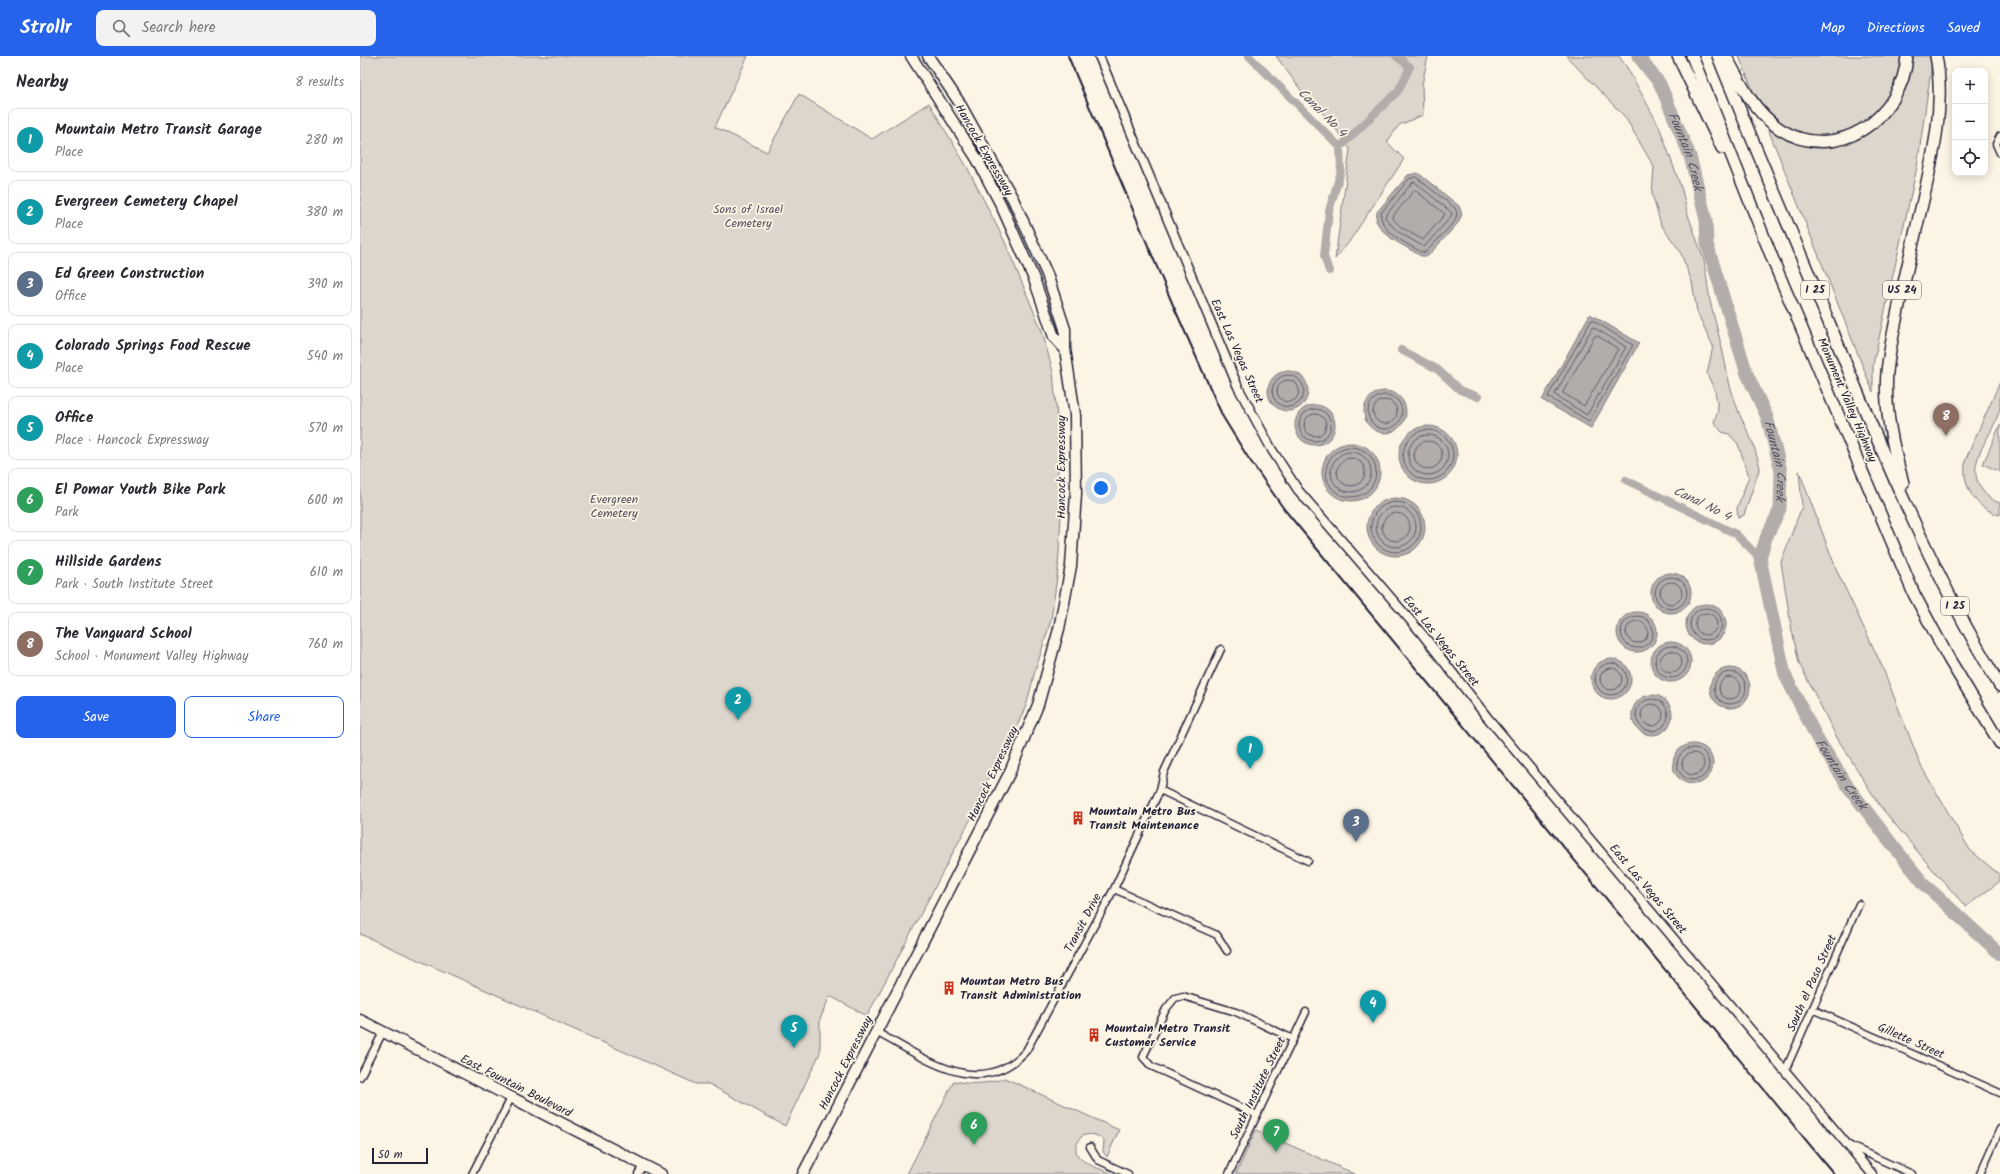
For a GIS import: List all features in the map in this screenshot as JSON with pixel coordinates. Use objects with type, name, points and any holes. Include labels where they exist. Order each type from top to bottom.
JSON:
[{"type":"highway","points":[[1678,56],[1767,243]]},
{"type":"highway","name":"Monument Valley Highway","points":[[1692,56],[1767,243],[1914,594],[1949,659],[2000,743]]},
{"type":"highway","name":"Monument Valley Highway","points":[[1718,56],[1863,407],[1914,524],[1975,644],[2000,686]]},
{"type":"highway","points":[[1726,56],[1749,98],[1772,123],[1796,137],[1824,141],[1854,134],[1877,120],[1888,107],[1901,85],[1907,56]]},
{"type":"highway","name":"US 24","points":[[1914,524],[1896,458],[1888,414],[1887,372],[1905,274],[1932,162],[1939,118],[1940,79],[1936,56]]},
{"type":"main road","name":"Hancock Expressway","points":[[911,56],[977,159],[1001,205],[1034,279],[1054,337],[1064,349]]},
{"type":"main road","name":"Hancock Expressway","points":[[803,1174],[1009,774],[1038,705],[1059,630],[1071,566],[1076,494],[1075,415],[1064,349],[1065,329],[1060,311],[1047,274],[1013,199],[959,102],[928,56]]},
{"type":"main road","name":"East Fountain Boulevard","points":[[360,1020],[511,1098],[640,1169],[661,1174]]},
{"type":"street","name":"East Las Vegas Street","points":[[1099,56],[1238,387],[1272,450],[1298,490],[1423,635],[1487,717],[1872,1174]]},
{"type":"street","points":[[2000,136],[1996,144],[2000,153]]},
{"type":"street","name":"Transit Drive","points":[[876,1032],[957,1073],[984,1075],[1008,1067],[1017,1061],[1033,1040],[1114,889],[1160,790],[1164,772],[1221,649]]},
{"type":"street","points":[[1160,790],[1308,861]]},
{"type":"street","points":[[1114,889],[1217,935],[1227,950]]},
{"type":"street","name":"South el Paso Street","points":[[1785,1071],[1859,904]]},
{"type":"street","points":[[1257,1115],[1151,1066],[1143,1057],[1146,1050],[1166,1009],[1175,998],[1183,996],[1236,1012],[1294,1039]]},
{"type":"street","name":"Gillette Street","points":[[1812,1009],[2000,1093]]},
{"type":"street","name":"South Institute Street","points":[[1229,1174],[1306,1012]]},
{"type":"street","points":[[360,1077],[383,1032]]},
{"type":"street","points":[[472,1174],[511,1098]]},
{"type":"street","points":[[1980,1174],[2000,1129]]},
{"type":"street","points":[[1848,1145],[1912,1174]]},
{"type":"street","points":[[1090,1147],[1098,1160],[1128,1174]]},
{"type":"green space","name":"Evergreen Cemetery","points":[[360,56],[748,56],[715,127],[767,152],[799,94],[872,139],[929,103],[967,167],[1004,240],[1042,331],[1053,372],[1058,428],[1058,479],[1061,516],[1058,570],[1051,620],[1027,703],[1004,757],[986,782],[977,807],[867,1016],[830,996],[820,1019],[820,1053],[785,1126],[709,1084],[696,1084],[360,934]]},
{"type":"green space","points":[[1276,56],[1428,56],[1422,85],[1423,115],[1399,125],[1387,142],[1404,159],[1349,242],[1335,259],[1350,149],[1330,121],[1303,93]]},
{"type":"green space","points":[[1566,56],[1619,56],[1628,69],[1659,126],[1682,190],[1687,212],[1704,260],[1710,301],[1730,386],[1739,413],[1753,443],[1760,467],[1744,515],[1738,518],[1737,508],[1749,476],[1738,444],[1729,434],[1722,432],[1714,422],[1718,410],[1715,391],[1707,374],[1713,346],[1697,312],[1692,282],[1680,251],[1661,225],[1652,194],[1654,167],[1625,117]]},
{"type":"green space","points":[[1739,56],[1933,56],[1917,167],[1873,365],[1873,392]]},
{"type":"green space","points":[[2000,382],[2000,407],[1993,427],[1978,458],[1976,478],[1983,491],[1994,501],[2000,503],[2000,515],[1983,507],[1971,494],[1965,477],[1965,468],[1967,456]]},
{"type":"green space","points":[[2000,425],[2000,472],[1983,464]]},
{"type":"green space","points":[[1799,471],[1837,571],[1882,666],[1921,766],[1970,850],[2000,875],[2000,881],[1966,907],[1880,806],[1836,736],[1799,663],[1791,626],[1781,562],[1802,506]]},
{"type":"green space","points":[[1005,1078],[1119,1130],[1107,1157],[1103,1152],[1104,1141],[1091,1134],[1082,1136],[1077,1144],[1076,1151],[1084,1161],[1090,1165],[1113,1174],[907,1174],[954,1081],[980,1083],[992,1082]]},
{"type":"green space","points":[[1256,1130],[1355,1174],[1236,1174]]},
{"type":"water","points":[[1418,173],[1459,206],[1462,214],[1458,223],[1428,256],[1421,256],[1392,239],[1382,230],[1376,221],[1377,212],[1408,175]]},
{"type":"water","points":[[1590,314],[1639,343],[1591,428],[1542,400]]},
{"type":"water","points":[[1288,371],[1299,374],[1305,380],[1308,391],[1305,402],[1299,408],[1288,411],[1277,408],[1271,402],[1268,391],[1271,380],[1277,374]]},
{"type":"water","points":[[1385,391],[1400,397],[1406,412],[1400,427],[1385,433],[1370,427],[1364,412],[1370,397]]},
{"type":"water","points":[[1315,405],[1326,408],[1332,414],[1335,425],[1332,436],[1326,442],[1315,445],[1304,442],[1298,436],[1295,425],[1298,414],[1304,408]]},
{"type":"water","points":[[1428,426],[1444,431],[1452,439],[1457,455],[1452,471],[1444,479],[1428,484],[1412,479],[1404,471],[1399,455],[1404,439],[1412,431]]},
{"type":"water","points":[[1351,443],[1367,448],[1375,456],[1380,472],[1375,488],[1367,496],[1351,501],[1335,496],[1327,488],[1322,472],[1327,456],[1335,448]]},
{"type":"water","points":[[1396,498],[1412,503],[1420,511],[1425,527],[1420,543],[1412,551],[1396,556],[1380,551],[1372,543],[1367,527],[1372,511],[1380,503]]},
{"type":"water","points":[[1675,573],[1682,576],[1688,582],[1691,593],[1690,601],[1682,610],[1675,613],[1667,613],[1660,610],[1652,601],[1651,589],[1654,582],[1663,574]]},
{"type":"water","points":[[1710,604],[1717,607],[1723,613],[1726,624],[1725,632],[1717,641],[1710,644],[1702,644],[1695,641],[1687,632],[1686,620],[1689,613],[1698,605]]},
{"type":"water","points":[[1641,612],[1648,615],[1654,621],[1657,632],[1656,640],[1648,649],[1641,652],[1633,652],[1626,649],[1618,640],[1617,628],[1620,621],[1629,613]]},
{"type":"water","points":[[1675,642],[1682,645],[1688,651],[1691,662],[1690,670],[1682,679],[1675,682],[1667,682],[1660,679],[1652,670],[1651,658],[1654,651],[1663,643]]},
{"type":"water","points":[[1615,659],[1622,662],[1628,668],[1631,679],[1630,687],[1622,696],[1615,699],[1607,699],[1600,696],[1592,687],[1591,675],[1594,668],[1603,660]]},
{"type":"water","points":[[1734,668],[1741,671],[1747,677],[1750,688],[1749,696],[1741,705],[1734,708],[1726,708],[1719,705],[1711,696],[1710,684],[1713,677],[1722,669]]},
{"type":"water","points":[[1656,695],[1663,698],[1669,704],[1672,715],[1671,723],[1663,732],[1656,735],[1648,735],[1641,732],[1633,723],[1632,711],[1635,704],[1644,696]]},
{"type":"water","points":[[1697,744],[1704,747],[1710,753],[1713,764],[1712,772],[1704,781],[1697,784],[1689,784],[1682,781],[1674,772],[1673,760],[1676,753],[1685,745]]},
{"type":"waterway","name":"Canal No 4","points":[[1249,56],[1340,147],[1341,171],[1329,211],[1324,256],[1329,271]]},
{"type":"waterway","points":[[1340,147],[1398,91],[1410,67],[1396,56]]},
{"type":"waterway","name":"Fountain Creek","points":[[1638,56],[1660,84],[1690,156],[1706,220],[1707,244],[1747,374],[1767,417],[1781,471],[1780,509],[1766,538],[1760,558],[1785,675],[1817,738],[1849,788],[1891,843],[1924,884],[2000,954]]},
{"type":"waterway","name":"Canal No 4","points":[[1401,350],[1437,369],[1460,390],[1478,397]]},
{"type":"waterway","name":"Canal No 4","points":[[1626,480],[1736,534],[1760,558]]},
{"type":"railway","points":[[1068,56],[1173,305],[1223,417],[1247,456],[1284,509],[1834,1174]]},
{"type":"place","name":"The Vanguard School","points":[[1946,436]]},
{"type":"place","name":"Evergreen Cemetery Chapel","points":[[738,720]]},
{"type":"place","name":"Mountain Metro Transit Garage","points":[[1250,769]]},
{"type":"place","name":"Mountain Metro Bus Transit Maintenance","points":[[1078,818]]},
{"type":"place","name":"Ed Green Construction","points":[[1356,842]]},
{"type":"place","name":"Mountan Metro Bus Transit Administration","points":[[949,988]]},
{"type":"place","name":"Colorado Springs Food Rescue","points":[[1373,1023]]},
{"type":"place","name":"Mountain Metro Transit Customer Service","points":[[1094,1035]]},
{"type":"place","name":"Office","points":[[794,1048]]},
{"type":"place","name":"El Pomar Youth Bike Park","points":[[974,1145]]},
{"type":"place","name":"Hillside Gardens","points":[[1276,1152]]},
{"type":"park label","name":"Sons of Israel Cemetery","points":[[748,216]]}]
